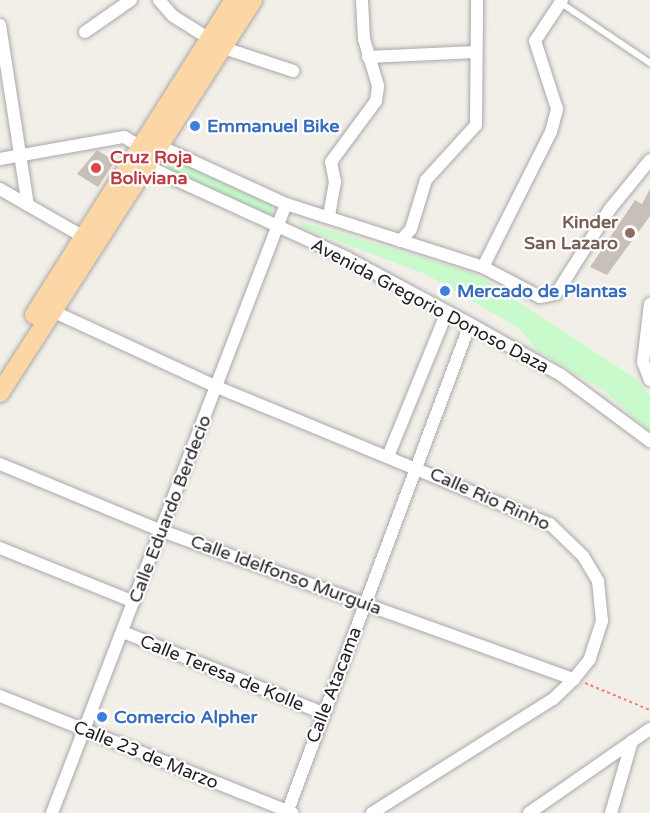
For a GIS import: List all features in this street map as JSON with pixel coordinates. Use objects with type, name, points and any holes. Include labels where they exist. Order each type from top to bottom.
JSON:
[{"type":"main road","points":[[216,44],[234,0]]},
{"type":"main road","points":[[0,393],[46,308],[145,152],[216,44],[253,0]]},
{"type":"main road","points":[[0,369],[46,308]]},
{"type":"street","points":[[85,33],[130,0]]},
{"type":"street","points":[[159,0],[216,44],[293,71]]},
{"type":"street","points":[[330,216],[335,182],[331,162],[376,101],[378,86],[368,57],[362,0]]},
{"type":"street","points":[[400,241],[411,229],[426,180],[476,125],[477,0]]},
{"type":"street","points":[[483,267],[551,132],[556,109],[536,41],[561,1]]},
{"type":"street","points":[[0,25],[28,205]]},
{"type":"street","points":[[368,57],[475,52]]},
{"type":"street","points":[[0,159],[124,137],[145,152]]},
{"type":"street","name":"Avenida Gregorio Donoso Daza","points":[[145,152],[286,204],[330,216],[483,267],[540,297],[556,294],[610,209],[650,160]]},
{"type":"street","name":"Avenida Gregorio Donoso Daza","points":[[145,152],[276,228],[347,258],[561,375],[650,441]]},
{"type":"street","points":[[0,189],[89,240]]},
{"type":"street","name":"Calle Eduardo Berdecio","points":[[52,813],[82,729],[123,632],[286,204]]},
{"type":"street","points":[[650,304],[647,362],[650,379]]},
{"type":"street","name":"Calle Rio Rinho","points":[[46,308],[217,387],[389,454],[550,524],[583,556],[598,581],[602,621],[590,659],[574,679],[553,699],[372,813]]},
{"type":"street","points":[[389,454],[447,312]]},
{"type":"street","name":"Calle Atacama","points":[[289,812],[322,713],[470,324]]},
{"type":"street","name":"Calle Idelfonso Murguía","points":[[0,464],[162,531],[574,679]]},
{"type":"street","points":[[0,548],[134,603]]},
{"type":"street","name":"Calle Teresa de Kolle","points":[[123,632],[322,713]]},
{"type":"street","name":"Calle 23 de Marzo","points":[[0,696],[289,812]]},
{"type":"street","points":[[529,813],[650,729]]},
{"type":"street","points":[[611,813],[632,741]]},
{"type":"lane","points":[[561,1],[650,63]]},
{"type":"path","points":[[574,679],[650,710]]},
{"type":"green space","points":[[172,156],[272,203],[273,213],[268,215],[166,170]]},
{"type":"green space","points":[[299,221],[476,274],[636,379],[650,396],[650,431],[603,390],[537,350],[519,328],[425,274],[301,227]]},
{"type":"building","name":"Cruz Roja Boliviana","points":[[97,150],[115,161],[98,187],[77,174]]},
{"type":"building","points":[[650,189],[650,216],[607,275],[590,267],[635,200],[642,204]]},
{"type":"place","name":"Emmanuel Bike","points":[[195,126]]},
{"type":"place","name":"Cruz Roja Boliviana","points":[[96,168]]},
{"type":"place","name":"Kinder San Lazaro","points":[[630,233]]},
{"type":"place","name":"Mercado de Plantas","points":[[445,291]]},
{"type":"place","name":"Comercio Alpher","points":[[102,717]]}]
